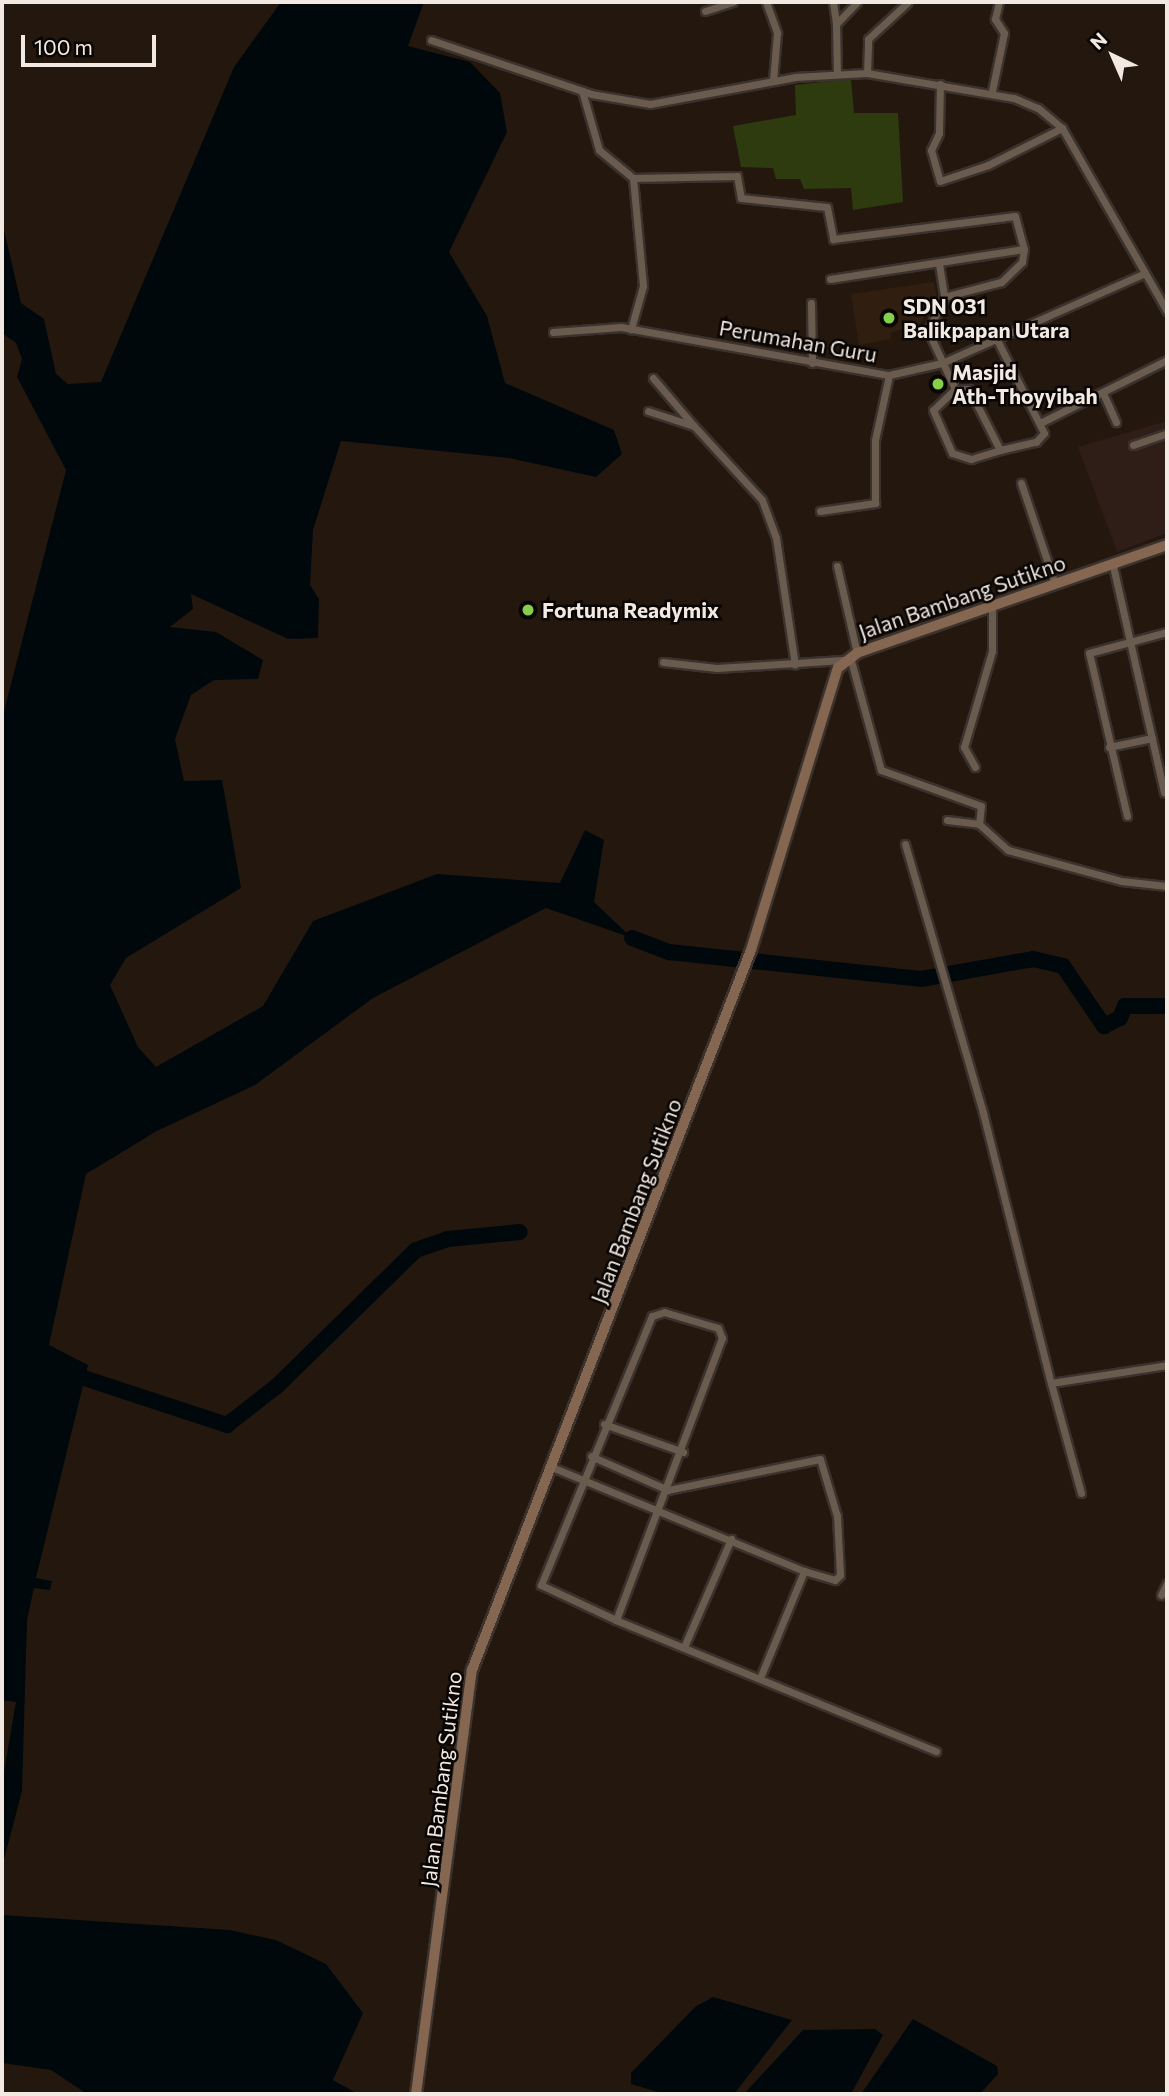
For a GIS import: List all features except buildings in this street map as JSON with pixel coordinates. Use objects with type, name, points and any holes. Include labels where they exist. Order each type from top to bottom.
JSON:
[{"type":"street","points":[[705,11],[733,2]]},
{"type":"street","points":[[766,2],[777,33],[773,81]]},
{"type":"street","points":[[833,2],[836,74]]},
{"type":"street","points":[[836,24],[857,2]]},
{"type":"street","points":[[867,73],[868,39],[908,2]]},
{"type":"street","points":[[992,91],[1004,33],[995,19],[999,2]]},
{"type":"street","points":[[430,40],[582,91],[650,104],[773,81],[836,74],[867,73],[992,91],[1038,108],[1062,128],[1167,311]]},
{"type":"street","points":[[940,84],[939,133],[931,150],[940,181],[988,165],[1062,128]]},
{"type":"street","points":[[582,91],[599,150],[633,178],[737,176],[741,198],[827,207],[833,239],[1015,216],[1024,249],[1022,262],[1000,282],[944,297],[927,322],[942,363],[956,389]]},
{"type":"street","points":[[631,329],[643,286],[633,178]]},
{"type":"street","points":[[830,279],[1024,249]]},
{"type":"street","points":[[939,264],[944,297]]},
{"type":"street","name":"Perumahan Guru","points":[[553,332],[631,329],[889,375],[942,363],[1145,273]]},
{"type":"street","points":[[811,303],[812,363]]},
{"type":"street","points":[[996,338],[1044,433],[1036,442],[971,460],[952,453],[933,410],[956,389],[969,389],[1000,450]]},
{"type":"street","points":[[1040,423],[1167,360]]},
{"type":"street","points":[[820,511],[875,503],[875,440],[889,375]]},
{"type":"street","points":[[653,378],[771,517],[795,665]]},
{"type":"street","points":[[1102,393],[1116,422]]},
{"type":"street","points":[[648,411],[694,426]]},
{"type":"street","points":[[1133,445],[1167,433]]},
{"type":"street","points":[[1021,483],[1055,584]]},
{"type":"street","name":"Jalan Bambang Sutikno","points":[[416,2094],[468,1687],[751,950],[850,657],[1167,545]]},
{"type":"street","points":[[837,566],[850,657],[881,770],[981,806],[979,824]]},
{"type":"street","points":[[1113,566],[1164,792]]},
{"type":"street","points":[[975,767],[964,747],[992,651],[992,607]]},
{"type":"street","points":[[1127,816],[1089,653],[1130,639],[1167,632]]},
{"type":"street","points":[[663,662],[718,668],[795,665],[850,657]]},
{"type":"street","points":[[1109,747],[1152,738]]},
{"type":"street","points":[[947,820],[979,824],[1008,850],[1121,881],[1167,886]]},
{"type":"street","points":[[905,844],[946,984],[1080,1493]]},
{"type":"street","points":[[616,1620],[668,1490],[721,1344],[718,1328],[664,1312],[652,1316],[604,1424],[541,1587],[616,1620],[936,1751]]},
{"type":"street","points":[[1051,1383],[1167,1365]]},
{"type":"street","points":[[604,1424],[682,1452]]},
{"type":"street","points":[[554,1468],[657,1513],[731,1539],[804,1571],[835,1580],[841,1573],[837,1516],[820,1459],[668,1490],[591,1456]]},
{"type":"street","points":[[684,1647],[731,1539]]},
{"type":"street","points":[[760,1678],[804,1571]]},
{"type":"street","points":[[1161,1595],[1167,1583]]},
{"type":"shaded area","points":[[281,2],[424,2],[408,46],[470,62],[500,93],[507,132],[449,252],[487,316],[505,383],[614,430],[622,454],[596,477],[509,458],[341,441],[313,530],[310,585],[319,599],[318,638],[288,639],[191,594],[193,609],[170,627],[216,632],[263,660],[258,679],[214,680],[191,695],[175,739],[184,781],[222,780],[241,888],[126,958],[110,985],[138,1047],[156,1067],[263,1006],[313,921],[437,874],[560,883],[585,830],[604,840],[594,902],[632,938],[546,908],[373,998],[255,1085],[157,1131],[86,1174],[49,1345],[88,1365],[36,1578],[52,1581],[50,1590],[34,1588],[27,1620],[22,1791],[2,1867],[2,719],[66,470],[17,377],[22,359],[16,343],[2,333],[2,221],[21,303],[44,319],[56,374],[68,384],[101,382],[234,67]]},
{"type":"shaded area","name":"SDN 031 Balikpapan Utara","points":[[934,282],[937,299],[919,324],[890,333],[891,339],[859,345],[851,294]]},
{"type":"shaded area","points":[[1167,421],[1167,533],[1117,552],[1078,447]]},
{"type":"shaded area","points":[[2,1915],[230,1930],[276,1940],[326,1964],[363,2013],[333,2080],[358,2094],[87,2094],[51,2070],[2,2063]]},
{"type":"shaded area","points":[[713,1997],[792,2020],[734,2094],[665,2094],[631,2084],[631,2073],[695,2007]]},
{"type":"shaded area","points":[[913,2019],[997,2066],[998,2074],[980,2094],[861,2094]]},
{"type":"shaded area","points":[[875,2029],[883,2035],[851,2094],[744,2094],[803,2030]]},
{"type":"green space","points":[[851,79],[854,113],[898,113],[903,202],[853,210],[851,188],[804,189],[800,179],[776,179],[773,168],[741,167],[733,126],[796,115],[795,85]]},
{"type":"pier","points":[[2,1700],[16,1702],[2,1783]]},
{"type":"waterway","points":[[632,938],[669,952],[921,979],[1033,959],[1063,966],[1104,1026],[1120,1018],[1125,1006],[1167,1006]]},
{"type":"waterway","points":[[84,1378],[227,1425],[277,1386],[416,1250],[448,1239],[520,1232]]},
{"type":"place","name":"SDN 031 Balikpapan Utara","points":[[889,318]]},
{"type":"place","name":"Masjid Ath-Thoyyibah","points":[[938,384]]},
{"type":"place","name":"Fortuna Readymix","points":[[528,610]]}]
